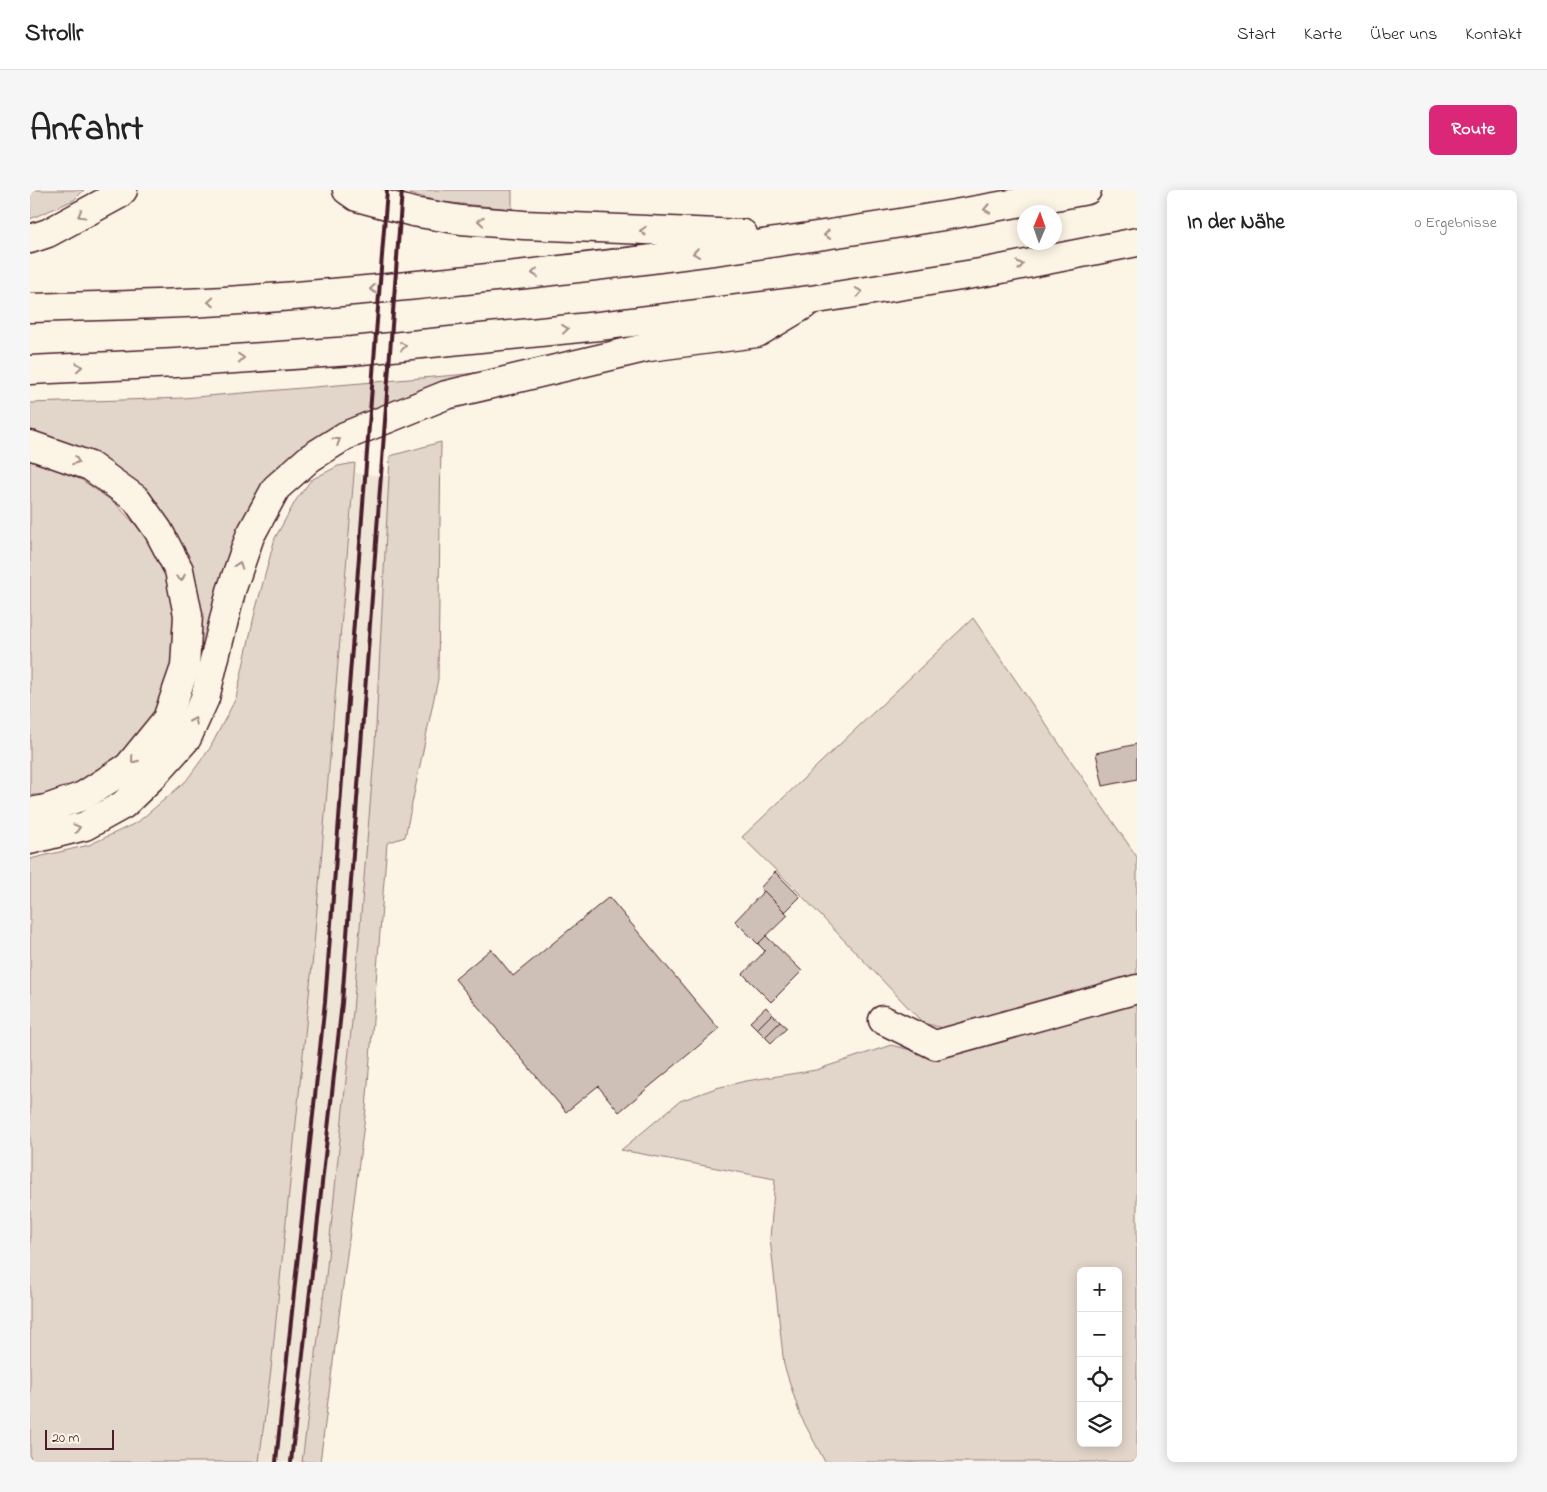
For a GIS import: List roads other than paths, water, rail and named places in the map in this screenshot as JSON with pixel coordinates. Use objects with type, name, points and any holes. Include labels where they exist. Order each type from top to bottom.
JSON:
[{"type":"main road","points":[[30,239],[48,233],[124,190]]},
{"type":"main road","points":[[347,190],[357,196],[413,212],[461,220],[524,225],[735,233],[796,240]]},
{"type":"main road","points":[[30,308],[208,302],[433,284],[618,264],[796,240],[956,215],[1087,190]]},
{"type":"main road","points":[[30,370],[176,363],[352,351],[599,326],[811,300],[986,272],[1137,242]]},
{"type":"main road","points":[[30,840],[85,826],[123,805],[153,776],[187,738],[205,698],[231,591],[250,536],[276,488],[310,458],[345,436],[446,395],[649,347],[757,334],[811,300]]},
{"type":"main road","points":[[30,445],[90,466],[136,500],[158,530],[179,570],[188,615],[185,668],[167,719],[128,767],[84,796],[46,809],[30,812]]},
{"type":"main road","points":[[883,1020],[935,1045],[1137,989]]},
{"type":"railway","points":[[276,1462],[325,1002],[387,190]]},
{"type":"railway","points":[[291,1462],[342,1003],[402,190]]}]
